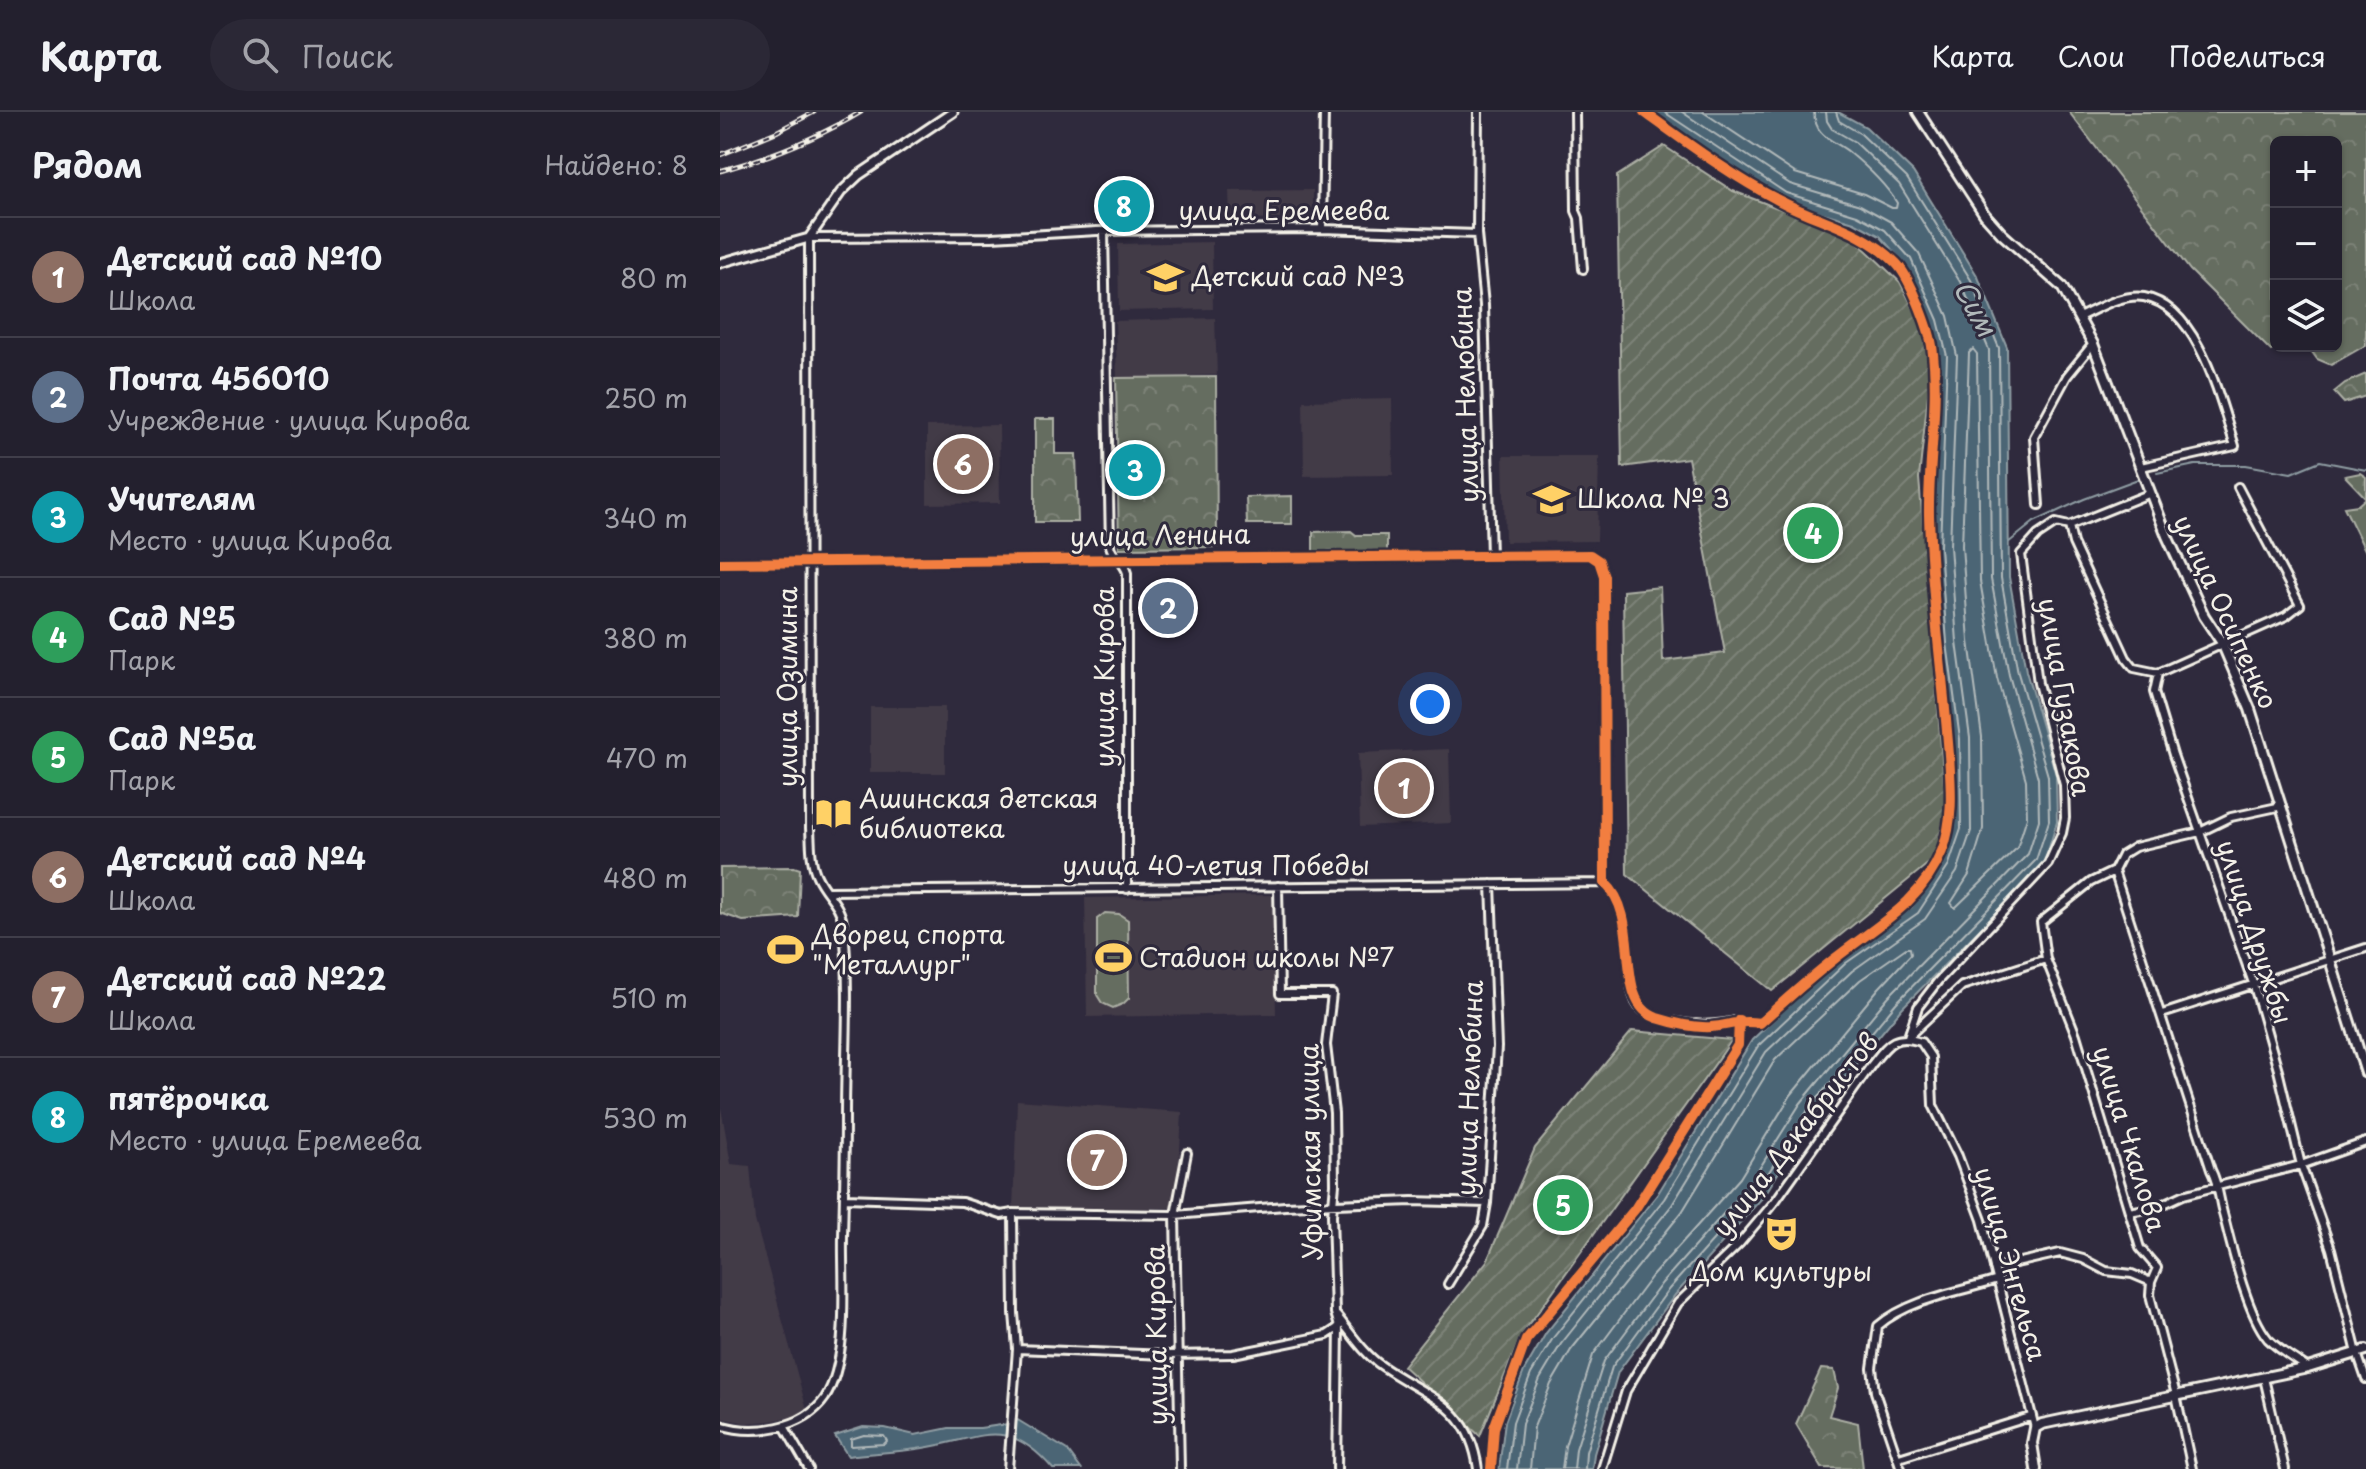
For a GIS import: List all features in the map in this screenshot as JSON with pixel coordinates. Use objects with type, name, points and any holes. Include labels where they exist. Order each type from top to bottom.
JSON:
[{"type":"main road","name":"улица Осипенко","points":[[1918,112],[1985,215],[2062,287],[2093,344],[2167,536],[2222,643],[2250,709],[2366,1073]]},
{"type":"main road","points":[[2035,1428],[2308,1368],[2361,1352]]},
{"type":"main road","name":"улица Энгельса","points":[[2035,1428],[2032,1443],[2036,1469]]},
{"type":"street","points":[[720,263],[809,238],[841,192],[859,175],[953,112]]},
{"type":"street","points":[[1322,229],[1324,112]]},
{"type":"street","name":"улица Нелюбина","points":[[1478,112],[1474,233],[1484,305],[1491,556]]},
{"type":"street","points":[[1575,112],[1576,211],[1583,269]]},
{"type":"street","name":"улица Еремеева","points":[[809,238],[1004,237],[1104,231],[1322,229],[1474,233]]},
{"type":"street","name":"улица Кирова","points":[[1104,231],[1110,546],[1112,554],[1126,567],[1127,573],[1127,889]]},
{"type":"street","name":"улица Озимина","points":[[720,1425],[747,1429],[784,1426],[817,1407],[826,1397],[836,1369],[845,1310],[844,927],[841,914],[816,875],[810,828],[809,238]]},
{"type":"street","points":[[2079,317],[2119,300],[2144,296],[2177,313],[2205,356],[2235,446],[2141,467]]},
{"type":"street","points":[[2039,505],[2034,437],[2067,376],[2093,344]]},
{"type":"street","points":[[2069,526],[2073,543],[2126,658],[2134,668],[2158,673],[2286,616],[2300,605],[2238,487]]},
{"type":"street","name":"улица Гузакова","points":[[1908,1037],[1918,1007],[1938,981],[2048,864],[2062,833],[2064,785],[2038,683],[2021,554],[2038,535],[2056,523],[2069,526],[2151,493]]},
{"type":"street","name":"улица Ленина","points":[[720,563],[1590,555],[1599,561],[1604,576],[1605,883]]},
{"type":"street","name":"улица Дружбы","points":[[2158,673],[2154,692],[2254,986],[2301,1165],[2331,1249],[2366,1379]]},
{"type":"street","points":[[2282,806],[2231,817],[2200,832],[2135,847],[2122,855],[2114,871],[2188,1101],[2219,1185],[2218,1196],[2226,1227],[2256,1319],[2269,1339],[2308,1368]]},
{"type":"street","name":"улица Чкалова","points":[[2114,871],[2091,882],[2041,922],[2046,959],[2076,1035],[2140,1248],[2157,1268],[2150,1295],[2192,1469]]},
{"type":"street","points":[[1605,883],[1616,893],[1622,911],[1629,941],[1631,989],[1640,1009],[1655,1017],[1683,1024],[1712,1027],[1739,1020]]},
{"type":"street","name":"улица 40-летия Победы","points":[[828,891],[1605,883]]},
{"type":"street","name":"улица Нелюбина","points":[[1448,1284],[1483,1226],[1487,1203],[1497,1047],[1491,884]]},
{"type":"street","name":"Уфимская улица","points":[[1278,886],[1280,994],[1332,994],[1326,1045],[1334,1113],[1335,1184],[1332,1205],[1335,1313],[1339,1327],[1337,1469]]},
{"type":"street","points":[[2162,1014],[2366,948]]},
{"type":"street","name":"улица Декабристов","points":[[1602,1469],[1626,1391],[1678,1303],[1740,1243],[1776,1200],[1805,1155],[1888,1045],[1898,1038],[1908,1037],[1962,986],[2046,959]]},
{"type":"street","name":"улица Энгельса","points":[[1908,1037],[1921,1042],[1931,1057],[1933,1105],[1963,1169],[1982,1220],[2035,1428]]},
{"type":"street","points":[[2129,1212],[2157,1207],[2183,1195],[2301,1165],[2366,1142]]},
{"type":"street","name":"улица Кирова","points":[[1180,1469],[1175,1215],[1187,1153]]},
{"type":"street","points":[[846,1198],[962,1202],[1001,1215],[1175,1215],[1251,1208],[1412,1201],[1487,1203]]},
{"type":"street","points":[[1008,1469],[1017,1349],[1013,1213]]},
{"type":"street","points":[[1994,1268],[2060,1253],[2083,1259],[2106,1271],[2132,1274],[2151,1282]]},
{"type":"street","points":[[1901,1469],[1875,1392],[1872,1368],[1878,1326],[1888,1317],[1906,1309],[1998,1280]]},
{"type":"street","points":[[1335,1313],[1380,1364],[1450,1408],[1469,1430],[1478,1469]]},
{"type":"street","points":[[1017,1349],[1233,1354],[1327,1335],[1339,1327]]},
{"type":"street","points":[[2264,1378],[2285,1469]]},
{"type":"street","points":[[1899,1458],[2030,1417]]},
{"type":"street","points":[[784,1426],[809,1469]]},
{"type":"shaded area","points":[[1313,190],[1313,219],[1230,220],[1229,191]]},
{"type":"shaded area","name":"Детский сад №3","points":[[1212,242],[1213,309],[1119,311],[1118,244]]},
{"type":"shaded area","points":[[1215,318],[1217,375],[1117,378],[1115,321]]},
{"type":"shaded area","points":[[1392,399],[1393,475],[1304,476],[1303,401]]},
{"type":"shaded area","points":[[999,425],[1000,503],[927,504],[927,426]]},
{"type":"shaded area","name":"Школа № 3","points":[[1503,456],[1599,456],[1597,541],[1505,542]]},
{"type":"shaded area","points":[[870,707],[945,707],[945,773],[870,773]]},
{"type":"shaded area","points":[[1449,749],[1451,823],[1360,827],[1358,753]]},
{"type":"shaded area","points":[[1274,895],[1276,1014],[1087,1017],[1085,898]]},
{"type":"shaded area","points":[[1017,1100],[1182,1112],[1177,1208],[1013,1210]]},
{"type":"shaded area","points":[[720,1102],[731,1164],[750,1166],[755,1220],[807,1410],[792,1417],[746,1423],[720,1418]]},
{"type":"green space","points":[[2069,112],[2366,112],[2366,345],[2331,365],[2317,359],[2312,352],[2342,352],[2342,136],[2270,136],[2270,350],[2190,270]]},
{"type":"green space","points":[[1664,146],[1733,191],[1851,236],[1900,282],[1922,325],[1930,376],[1919,478],[1946,809],[1935,858],[1772,991],[1627,874],[1623,591],[1660,587],[1663,661],[1725,653],[1688,458],[1622,467],[1617,176]]},
{"type":"green space","points":[[2366,374],[2366,396],[2344,403],[2334,392],[2345,383]]},
{"type":"green space","points":[[1216,377],[1217,547],[1119,548],[1116,378]]},
{"type":"green space","points":[[1035,419],[1055,419],[1055,454],[1076,454],[1078,522],[1035,522]]},
{"type":"green space","points":[[2360,473],[2366,477],[2366,498],[2345,476]]},
{"type":"green space","points":[[1292,496],[1292,524],[1247,524],[1246,497]]},
{"type":"green space","points":[[2366,498],[2366,552],[2344,507],[2358,505]]},
{"type":"green space","points":[[1351,531],[1356,535],[1387,535],[1387,553],[1313,553],[1313,532]]},
{"type":"green space","points":[[720,868],[800,869],[798,917],[743,921],[720,913]]},
{"type":"green space","name":"Стадион школы №7","points":[[1105,913],[1119,914],[1128,920],[1129,998],[1113,1008],[1102,1003],[1097,995],[1097,919]]},
{"type":"green space","points":[[1632,1031],[1732,1040],[1521,1336],[1480,1436],[1403,1366],[1487,1261],[1535,1148]]},
{"type":"green space","points":[[1821,1369],[1834,1370],[1838,1388],[1829,1416],[1858,1423],[1863,1469],[1822,1468],[1796,1424]]},
{"type":"water","name":"Сим","points":[[1649,112],[1838,112],[1866,127],[1913,172],[1978,277],[2007,347],[2009,577],[2026,671],[2056,775],[2057,822],[2044,864],[1902,1008],[1814,1115],[1764,1196],[1675,1295],[1618,1372],[1592,1469],[1499,1469],[1505,1421],[1524,1371],[1546,1333],[1657,1195],[1752,1040],[1841,956],[1912,907],[1941,864],[1953,828],[1952,739],[1939,644],[1932,547],[1939,356],[1931,323],[1904,263],[1880,236],[1854,222],[1782,201]]},
{"type":"water","points":[[1016,1419],[1067,1450],[1081,1469],[1053,1469],[1021,1441],[1007,1436],[992,1434],[923,1448],[848,1456],[835,1436],[863,1427],[915,1435],[949,1428],[1015,1423]]},
{"type":"waterway","points":[[2157,473],[2195,465],[2246,465],[2291,473],[2320,461],[2366,470]]},
{"type":"waterway","points":[[2008,543],[2034,522],[2138,479]]},
{"type":"railway","points":[[720,155],[814,112]]},
{"type":"railway","points":[[720,171],[792,146],[861,112]]},
{"type":"cycle path","points":[[720,563],[1590,555],[1599,561],[1604,576],[1605,883],[1617,898],[1623,917],[1635,995],[1643,1009],[1657,1018],[1677,1023],[1705,1027],[1740,1022],[1760,1023],[1909,900],[1933,870],[1946,840],[1950,816],[1950,779],[1929,515],[1935,388],[1932,346],[1913,290],[1896,263],[1883,251],[1855,234],[1762,192],[1644,112]]},
{"type":"cycle path","points":[[1491,1469],[1494,1428],[1526,1340],[1635,1209],[1738,1045],[1739,1020]]},
{"type":"place","name":"пятёрочка","points":[[1124,206]]},
{"type":"place","name":"Детский сад №3","points":[[1166,277]]},
{"type":"place","name":"Детский сад №4","points":[[963,464]]},
{"type":"place","name":"Учителям","points":[[1135,470]]},
{"type":"place","name":"Школа № 3","points":[[1551,499]]},
{"type":"place","name":"Сад №5","points":[[1813,533]]},
{"type":"place","name":"Почта 456010","points":[[1168,608]]},
{"type":"place","name":"Детский сад №10","points":[[1404,788]]},
{"type":"place","name":"Ашинская детская библиотека","points":[[833,814]]},
{"type":"place","name":"Дворец спорта \"Металлург\"","points":[[786,950]]},
{"type":"place","name":"Стадион школы №7","points":[[1113,958]]},
{"type":"place","name":"Детский сад №22","points":[[1097,1160]]},
{"type":"place","name":"Сад №5а","points":[[1563,1205]]},
{"type":"place","name":"Дом культуры","points":[[1781,1233]]}]
